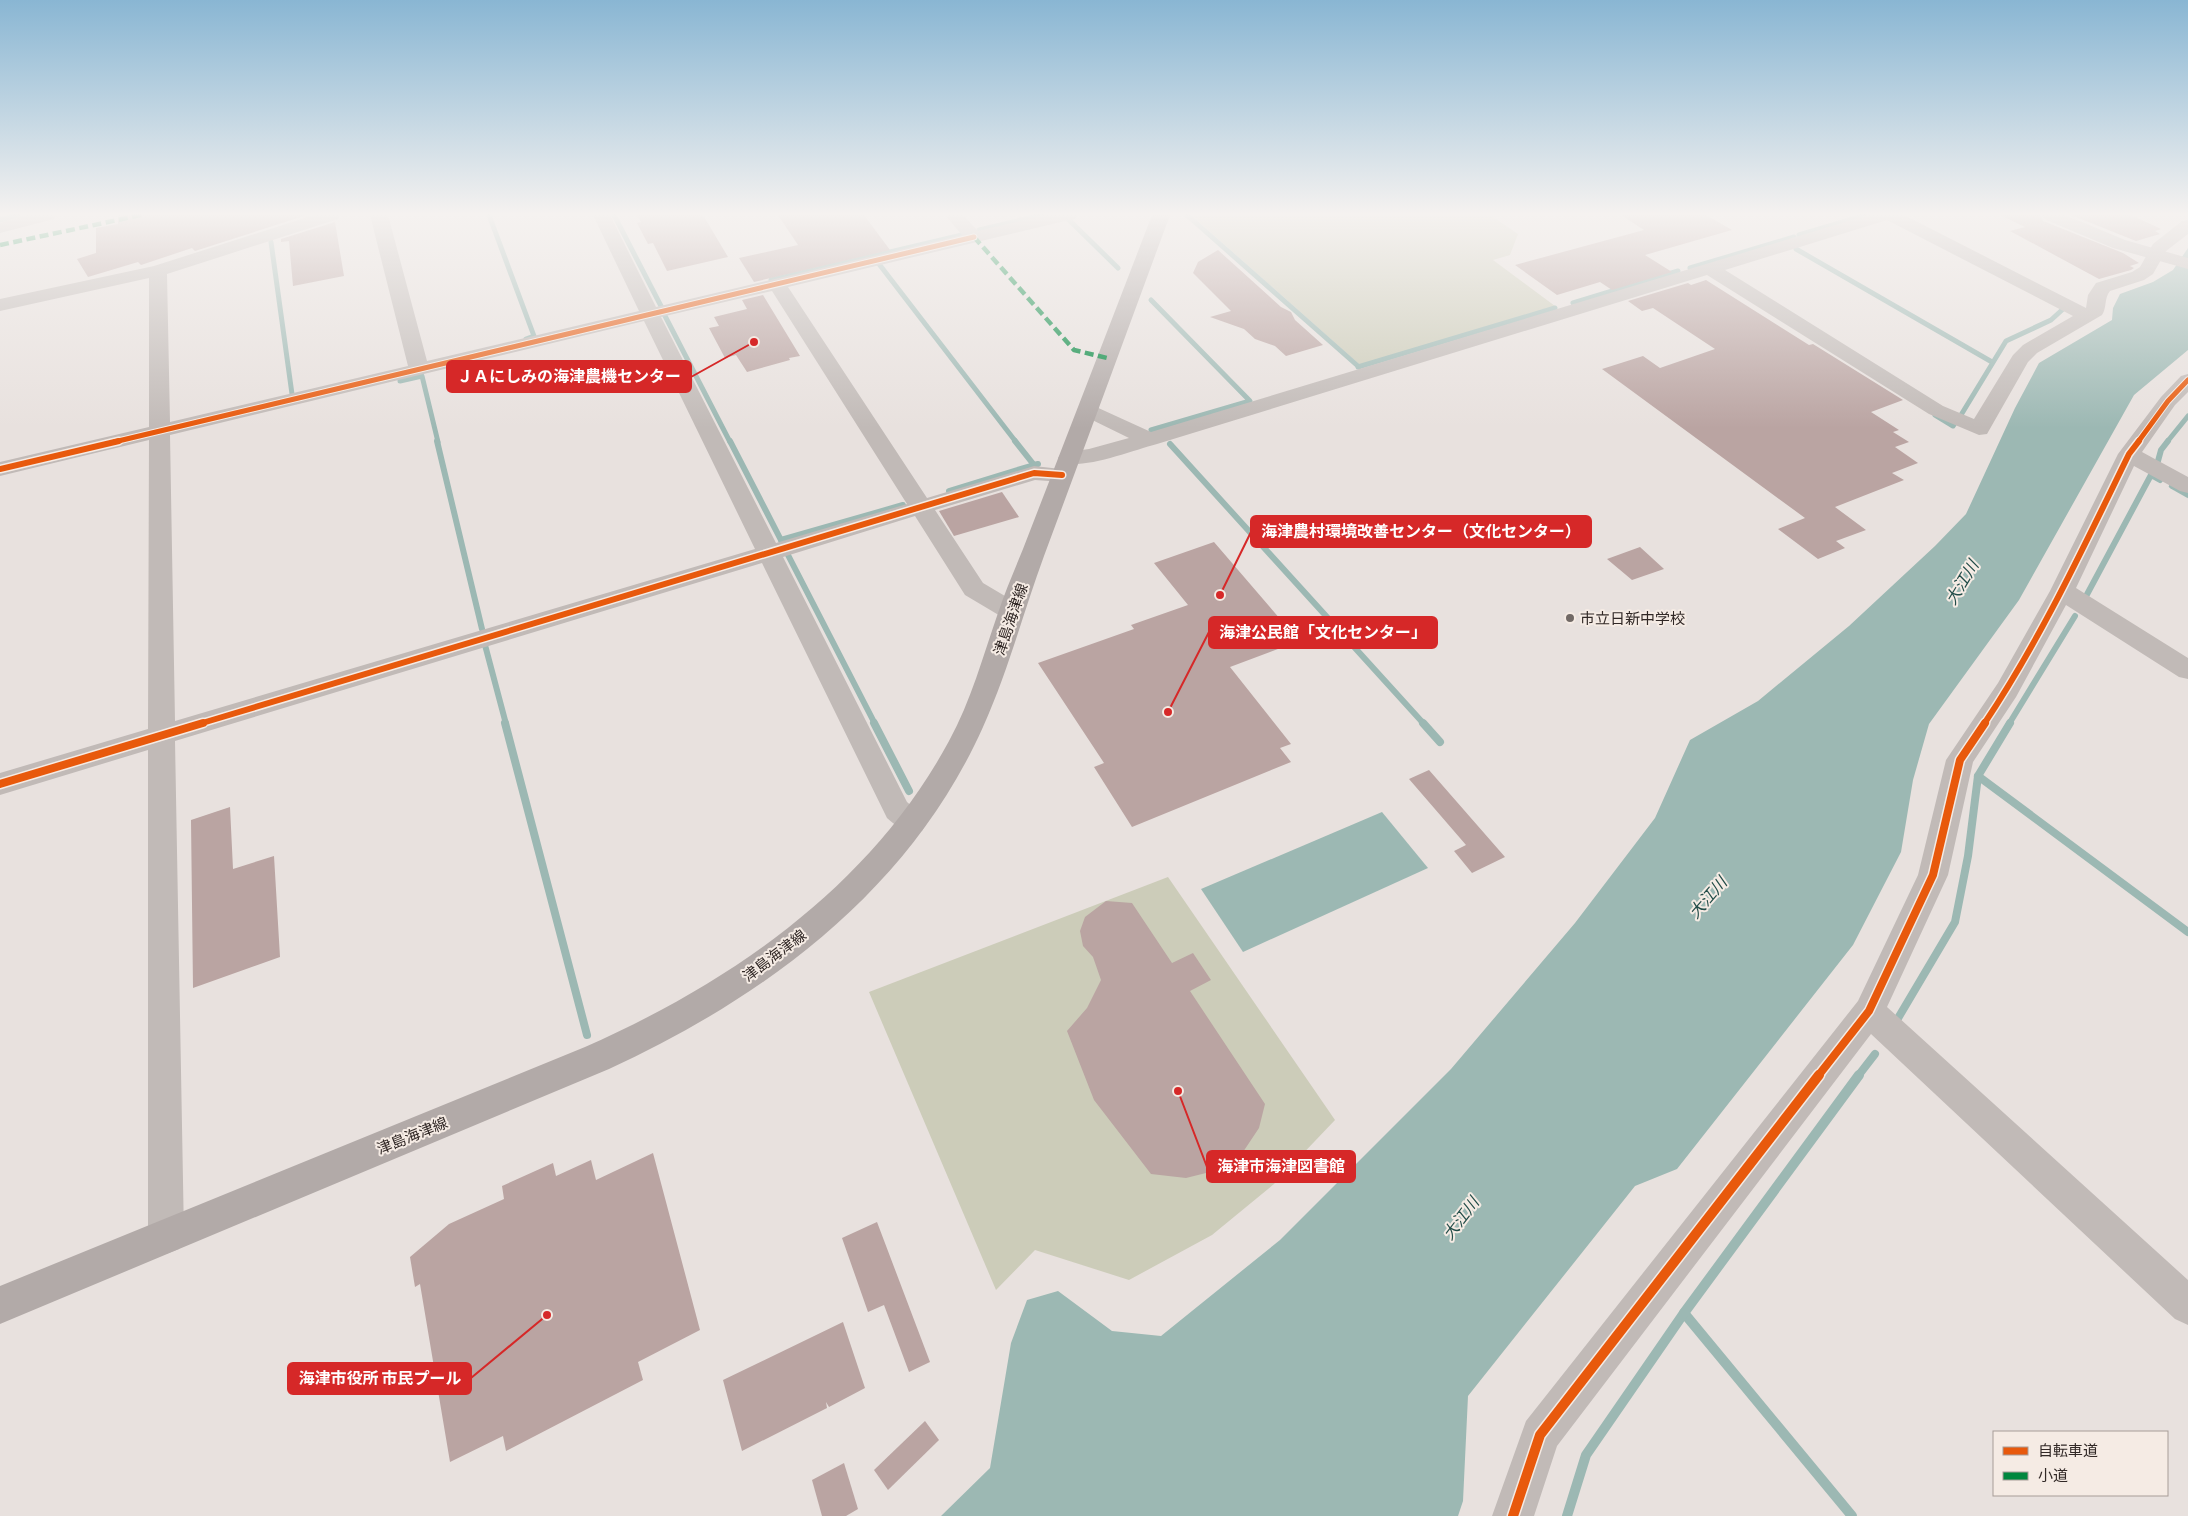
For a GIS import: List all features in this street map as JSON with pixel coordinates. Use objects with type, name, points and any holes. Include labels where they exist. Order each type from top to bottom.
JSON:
[{"type":"main road","name":"津島海津線","points":[[0,1304],[597,1058],[688,1013],[752,974],[802,936],[877,868],[912,823],[961,746],[993,668],[1011,610],[1134,286]]},
{"type":"street","points":[[0,305],[89,286]]},
{"type":"street","points":[[158,286],[166,1236]]},
{"type":"street","points":[[397,286],[419,369]]},
{"type":"street","points":[[636,286],[897,810],[912,823]]},
{"type":"street","points":[[0,469],[770,286]]},
{"type":"street","points":[[778,286],[919,507],[974,589],[1011,610]]},
{"type":"street","points":[[0,784],[919,507],[1034,473],[1066,466],[1090,455],[1149,439],[1652,286]]},
{"type":"street","points":[[1738,286],[1936,410],[1979,429],[2020,358],[2030,349],[2095,311],[2097,295],[2103,287],[2107,286]]},
{"type":"street","points":[[2027,286],[2087,316]]},
{"type":"street","points":[[1514,1516],[1540,1435],[1869,1011],[1933,875],[1960,760],[2007,690],[2062,591],[2129,454],[2168,402],[2188,380]]},
{"type":"street","points":[[1087,410],[1149,439]]},
{"type":"street","points":[[2129,454],[2188,486]]},
{"type":"street","points":[[2062,591],[2188,670]]},
{"type":"street","points":[[1869,1011],[2188,1306]]},
{"type":"green space","points":[[1271,286],[1528,286],[1555,306],[1360,365]]},
{"type":"green space","points":[[1168,877],[1335,1120],[1274,1184],[1212,1235],[1129,1280],[1035,1250],[996,1290],[869,992]]},
{"type":"water","name":"大江川","points":[[2143,286],[2188,286],[2188,350],[2134,395],[2019,600],[1929,724],[1913,780],[1901,852],[1853,945],[1677,1169],[1635,1186],[1468,1396],[1463,1501],[1458,1516],[941,1516],[990,1468],[1011,1343],[1027,1300],[1058,1291],[1112,1331],[1161,1336],[1280,1240],[1451,1069],[1575,923],[1655,818],[1690,740],[1758,701],[1849,626],[1935,546],[1966,514],[2015,408],[2039,363],[2112,320],[2113,308],[2120,294]]},
{"type":"water","points":[[1382,812],[1428,868],[1243,952],[1201,889]]},
{"type":"building","points":[[1206,286],[1258,286],[1281,307],[1291,312],[1295,320],[1323,345],[1286,356],[1275,346],[1255,339],[1244,329],[1210,317],[1231,311]]},
{"type":"building","points":[[1544,286],[1588,286],[1557,295]]},
{"type":"building","points":[[1606,286],[1626,286],[1612,290]]},
{"type":"building","points":[[1679,286],[1715,286],[1809,345],[1813,344],[1903,400],[1871,412],[1899,430],[1893,432],[1909,442],[1895,447],[1918,463],[1892,473],[1904,480],[1835,507],[1866,530],[1836,541],[1845,548],[1818,559],[1778,529],[1805,518],[1602,369],[1643,356],[1660,368],[1715,349],[1653,308],[1642,311],[1628,301]]},
{"type":"building","points":[[763,295],[800,356],[747,372],[736,355],[725,358],[709,328],[719,326],[714,317],[747,309],[742,300]]},
{"type":"building","points":[[1002,492],[1019,517],[954,536],[939,511]]},
{"type":"building","points":[[1214,542],[1299,641],[1230,667],[1291,744],[1280,748],[1291,762],[1132,827],[1094,767],[1104,763],[1038,663],[1134,629],[1131,625],[1188,605],[1154,563]]},
{"type":"building","points":[[1640,547],[1664,569],[1632,580],[1607,559]]},
{"type":"building","points":[[1429,770],[1505,857],[1472,873],[1454,851],[1466,845],[1409,779]]},
{"type":"building","points":[[230,807],[233,869],[274,856],[280,957],[193,988],[191,820]]},
{"type":"building","points":[[1106,901],[1132,903],[1172,963],[1193,953],[1211,980],[1190,991],[1265,1104],[1259,1128],[1239,1158],[1218,1170],[1186,1178],[1151,1174],[1094,1100],[1067,1031],[1087,1008],[1101,980],[1093,957],[1083,946],[1080,931],[1085,917]]},
{"type":"building","points":[[653,1153],[700,1330],[638,1362],[643,1380],[506,1451],[503,1436],[450,1462],[420,1284],[415,1287],[410,1257],[449,1224],[504,1199],[502,1186],[553,1163],[556,1176],[591,1160],[596,1180]]},
{"type":"building","points":[[877,1222],[930,1362],[909,1372],[884,1305],[868,1312],[842,1238]]},
{"type":"building","points":[[843,1322],[865,1388],[829,1407],[826,1402],[827,1408],[742,1451],[723,1380]]},
{"type":"building","points":[[925,1421],[939,1440],[888,1490],[874,1470]]},
{"type":"building","points":[[844,1463],[858,1509],[846,1516],[822,1516],[812,1480]]},
{"type":"waterway","points":[[277,286],[292,394]]},
{"type":"waterway","points":[[515,286],[534,336],[526,339]]},
{"type":"waterway","points":[[651,286],[662,308]]},
{"type":"waterway","points":[[896,286],[1016,442]]},
{"type":"waterway","points":[[1267,286],[1359,367]]},
{"type":"waterway","points":[[1573,303],[1630,286]]},
{"type":"waterway","points":[[1860,286],[1992,362]]},
{"type":"waterway","points":[[1151,300],[1250,401],[1151,430]]},
{"type":"waterway","points":[[1359,367],[1555,308]]},
{"type":"waterway","points":[[1961,415],[2006,341],[2051,320],[2062,310]]},
{"type":"waterway","points":[[664,314],[730,442]]},
{"type":"waterway","points":[[400,378],[400,381],[422,376],[438,442]]},
{"type":"waterway","points":[[1935,415],[1953,426],[1955,423]]},
{"type":"waterway","points":[[2167,442],[2188,416]]},
{"type":"waterway","points":[[437,441],[482,629]]},
{"type":"waterway","points":[[730,441],[783,544]]},
{"type":"waterway","points":[[1015,441],[1034,465]]},
{"type":"waterway","points":[[2158,461],[2161,450],[2168,441]]},
{"type":"waterway","points":[[1170,444],[1424,724]]},
{"type":"waterway","points":[[1034,465],[1038,464]]},
{"type":"waterway","points":[[949,491],[1034,465]]},
{"type":"waterway","points":[[2084,600],[2151,475],[2160,480]]},
{"type":"waterway","points":[[2172,486],[2188,495]]},
{"type":"waterway","points":[[781,540],[903,505]]},
{"type":"waterway","points":[[788,555],[875,724]]},
{"type":"waterway","points":[[2009,724],[2075,616]]},
{"type":"waterway","points":[[485,645],[506,724]]},
{"type":"waterway","points":[[505,723],[587,1035]]},
{"type":"waterway","points":[[874,723],[909,791]]},
{"type":"waterway","points":[[1423,723],[1440,742]]},
{"type":"waterway","points":[[1978,776],[2010,723]]},
{"type":"waterway","points":[[1894,1025],[1955,922],[1968,856],[1978,776]]},
{"type":"waterway","points":[[1978,776],[2188,932]]},
{"type":"waterway","points":[[1858,1076],[1875,1054]]},
{"type":"waterway","points":[[1684,1313],[1859,1075]]},
{"type":"waterway","points":[[1567,1516],[1586,1455],[1684,1313]]},
{"type":"waterway","points":[[1684,1313],[1852,1516]]},
{"type":"marked path","points":[[1017,286],[1074,350],[1107,358]]},
{"type":"cycle path","points":[[0,469],[769,286]]},
{"type":"cycle path","points":[[1513,1516],[1540,1435],[1869,1011],[1933,875],[1960,760],[2007,690],[2062,591],[2129,454],[2168,401],[2188,380]]},
{"type":"cycle path","points":[[0,784],[1034,473],[1062,475]]},
{"type":"place","name":"ＪＡにしみの海津農機センター","points":[[754,342]]},
{"type":"place","name":"海津農村環境改善センター（文化センター）","points":[[1220,595]]},
{"type":"place","name":"市立日新中学校","points":[[1570,618]]},
{"type":"place","name":"海津公民館「文化センター」","points":[[1168,712]]},
{"type":"place","name":"海津市海津図書館","points":[[1178,1091]]},
{"type":"place","name":"海津市役所 市民プール","points":[[547,1315]]}]
